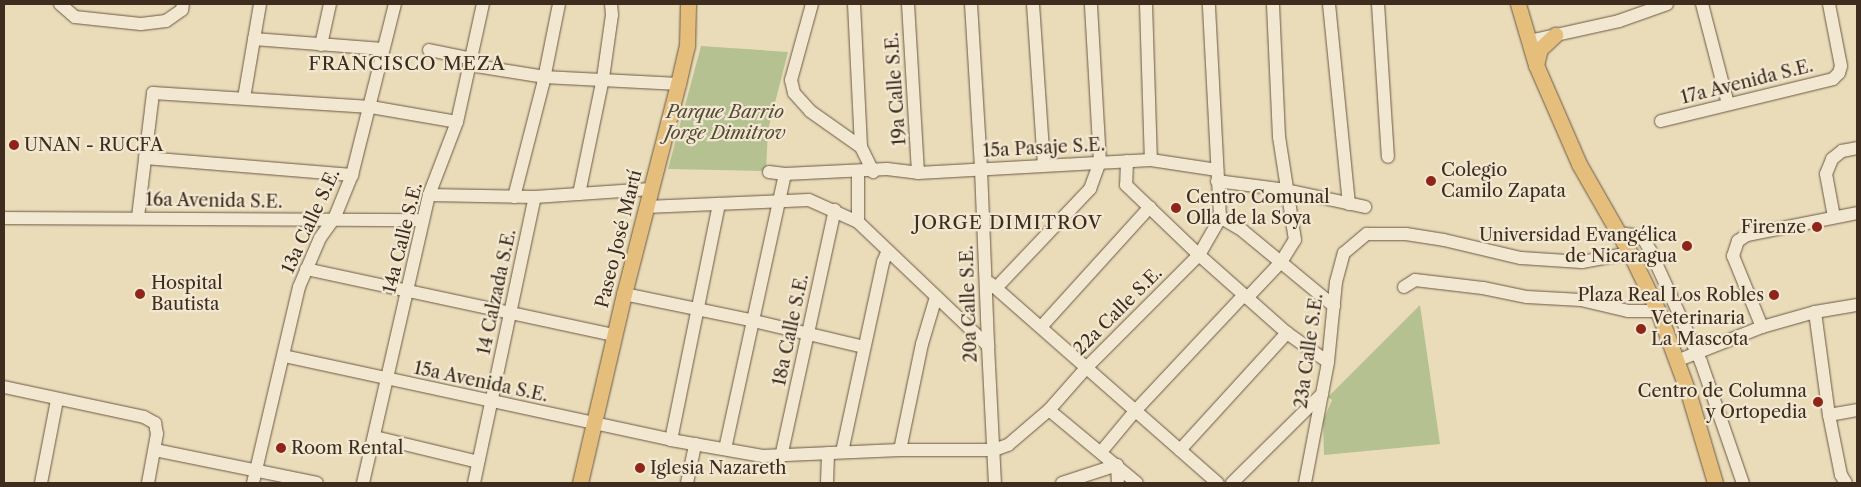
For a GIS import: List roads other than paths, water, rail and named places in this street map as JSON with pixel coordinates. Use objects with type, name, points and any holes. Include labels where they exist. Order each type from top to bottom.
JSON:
[{"type":"main road","name":"Paseo José Martí","points":[[580,483],[624,294],[687,46],[688,4]]},
{"type":"main road","points":[[1518,4],[1536,66],[1578,164],[1630,254],[1679,356],[1691,355]]},
{"type":"main road","points":[[1536,66],[1540,50],[1555,35]]},
{"type":"main road","points":[[1658,311],[1693,408],[1715,483]]},
{"type":"main road","points":[[1691,355],[1682,364],[1692,393],[1693,408]]},
{"type":"main road","points":[[1691,355],[1725,483]]},
{"type":"street","points":[[60,4],[75,17],[141,24],[166,21],[182,10],[183,4]]},
{"type":"street","points":[[244,98],[260,4]]},
{"type":"street","points":[[320,44],[330,4]]},
{"type":"street","name":"13a Calle S.E.","points":[[253,483],[299,287],[320,238],[334,220],[352,175],[371,107],[395,4]]},
{"type":"street","name":"14a Calle S.E.","points":[[363,483],[423,220],[430,195],[457,122],[483,4]]},
{"type":"street","points":[[514,197],[544,77],[559,4]]},
{"type":"street","points":[[579,194],[602,81],[612,15],[611,4]]},
{"type":"street","points":[[812,4],[792,80],[794,93],[810,111],[861,147]]},
{"type":"street","points":[[854,4],[861,147],[873,172]]},
{"type":"street","name":"19a Calle S.E.","points":[[908,4],[918,172]]},
{"type":"street","name":"20a Calle S.E.","points":[[971,4],[981,169],[984,278],[995,483]]},
{"type":"street","points":[[1033,4],[1044,165]]},
{"type":"street","points":[[996,288],[1090,189],[1100,162],[1092,4]]},
{"type":"street","points":[[1146,4],[1152,160]]},
{"type":"street","points":[[1208,4],[1220,217],[1244,231],[1334,306]]},
{"type":"street","points":[[1101,452],[1136,411],[1281,262],[1295,240],[1279,137],[1273,4]]},
{"type":"street","points":[[1328,4],[1349,204]]},
{"type":"street","points":[[1378,4],[1388,157]]},
{"type":"street","points":[[1529,41],[1619,21],[1667,4]]},
{"type":"street","points":[[1702,4],[1728,104]]},
{"type":"street","name":"17a Avenida S.E.","points":[[1661,121],[1833,78],[1839,73],[1841,66],[1829,4]]},
{"type":"street","points":[[254,39],[383,49]]},
{"type":"street","points":[[429,50],[471,62],[544,77],[678,84]]},
{"type":"street","points":[[138,217],[153,93],[371,107],[457,122]]},
{"type":"street","points":[[1834,217],[1826,174],[1832,159],[1842,151],[1857,148]]},
{"type":"street","points":[[145,158],[352,175]]},
{"type":"street","name":"15a Pasaje S.E.","points":[[769,172],[785,174],[886,170],[918,172],[1152,160],[1217,176],[1365,207]]},
{"type":"street","points":[[1127,161],[1126,185],[1199,255],[1287,333],[1328,362]]},
{"type":"street","points":[[858,171],[858,222]]},
{"type":"street","points":[[725,449],[785,174]]},
{"type":"street","points":[[430,195],[535,197],[651,190]]},
{"type":"street","name":"14 Calzada S.E.","points":[[474,483],[535,197]]},
{"type":"street","points":[[646,207],[810,200],[835,210],[858,222],[988,346]]},
{"type":"street","points":[[671,440],[719,204]]},
{"type":"street","points":[[1040,327],[1150,207]]},
{"type":"street","name":"18a Calle S.E.","points":[[781,457],[835,210]]},
{"type":"street","points":[[1762,327],[1733,256],[1738,240],[1747,235],[1857,213]]},
{"type":"street","name":"16a Avenida S.E.","points":[[4,218],[138,217],[423,220]]},
{"type":"street","name":"22a Calle S.E.","points":[[725,449],[781,457],[900,450],[994,450],[1008,445],[1049,410],[1086,368],[1199,255],[1220,217]]},
{"type":"street","points":[[1618,233],[1634,235],[1644,240],[1743,483]]},
{"type":"street","name":"23a Calle S.E.","points":[[1305,483],[1328,362],[1336,282],[1344,253],[1367,234],[1406,234],[1444,240],[1521,258],[1582,262],[1630,254]]},
{"type":"street","points":[[842,452],[883,262],[888,251]]},
{"type":"street","points":[[306,268],[510,314],[614,335]]},
{"type":"street","points":[[984,278],[1218,483]]},
{"type":"street","points":[[1404,287],[1415,280],[1483,288],[1527,297],[1582,300],[1628,311],[1658,311]]},
{"type":"street","points":[[624,294],[697,311],[754,321],[864,347]]},
{"type":"street","points":[[900,450],[922,344],[936,297]]},
{"type":"street","points":[[1691,355],[1762,327],[1815,312],[1857,305]]},
{"type":"street","points":[[1815,312],[1829,415],[1842,475],[1846,483]]},
{"type":"street","points":[[1180,450],[1287,333]]},
{"type":"street","name":"15a Avenida S.E.","points":[[284,356],[594,424],[725,449]]},
{"type":"street","points":[[4,387],[57,400],[144,417],[155,422],[157,434],[148,483]]},
{"type":"street","points":[[1232,483],[1322,394]]},
{"type":"street","points":[[41,483],[57,400]]},
{"type":"street","points":[[1049,410],[1137,483]]},
{"type":"street","points":[[1829,415],[1857,410]]},
{"type":"street","points":[[375,436],[478,462]]},
{"type":"street","points":[[687,483],[695,444]]},
{"type":"street","points":[[155,450],[317,483]]},
{"type":"street","points":[[827,483],[828,453]]},
{"type":"street","points":[[1062,483],[1117,465]]},
{"type":"street","points":[[1117,465],[1118,483]]},
{"type":"place","name":"UNAN - RUCFA","points":[[14,145]]},
{"type":"place","name":"Colegio Camilo Zapata","points":[[1431,181]]},
{"type":"place","name":"Centro Comunal Olla de la Soya","points":[[1176,208]]},
{"type":"place","name":"Firenze","points":[[1817,227]]},
{"type":"place","name":"Universidad Evangélica de Nicaragua","points":[[1687,246]]},
{"type":"place","name":"Hospital Bautista","points":[[140,294]]},
{"type":"place","name":"Plaza Real Los Robles","points":[[1774,295]]},
{"type":"place","name":"Veterinaria La Mascota","points":[[1641,329]]},
{"type":"place","name":"Centro de Columna y Ortopedia","points":[[1818,402]]},
{"type":"place","name":"Room Rental","points":[[281,448]]},
{"type":"place","name":"Iglesia Nazareth","points":[[640,468]]},
{"type":"district","name":"FRANCISCO MEZA","points":[[407,64]]},
{"type":"district","name":"JORGE DIMITROV","points":[[1008,223]]},
{"type":"park label","name":"Parque Barrio Jorge Dimitrov","points":[[725,123]]}]
